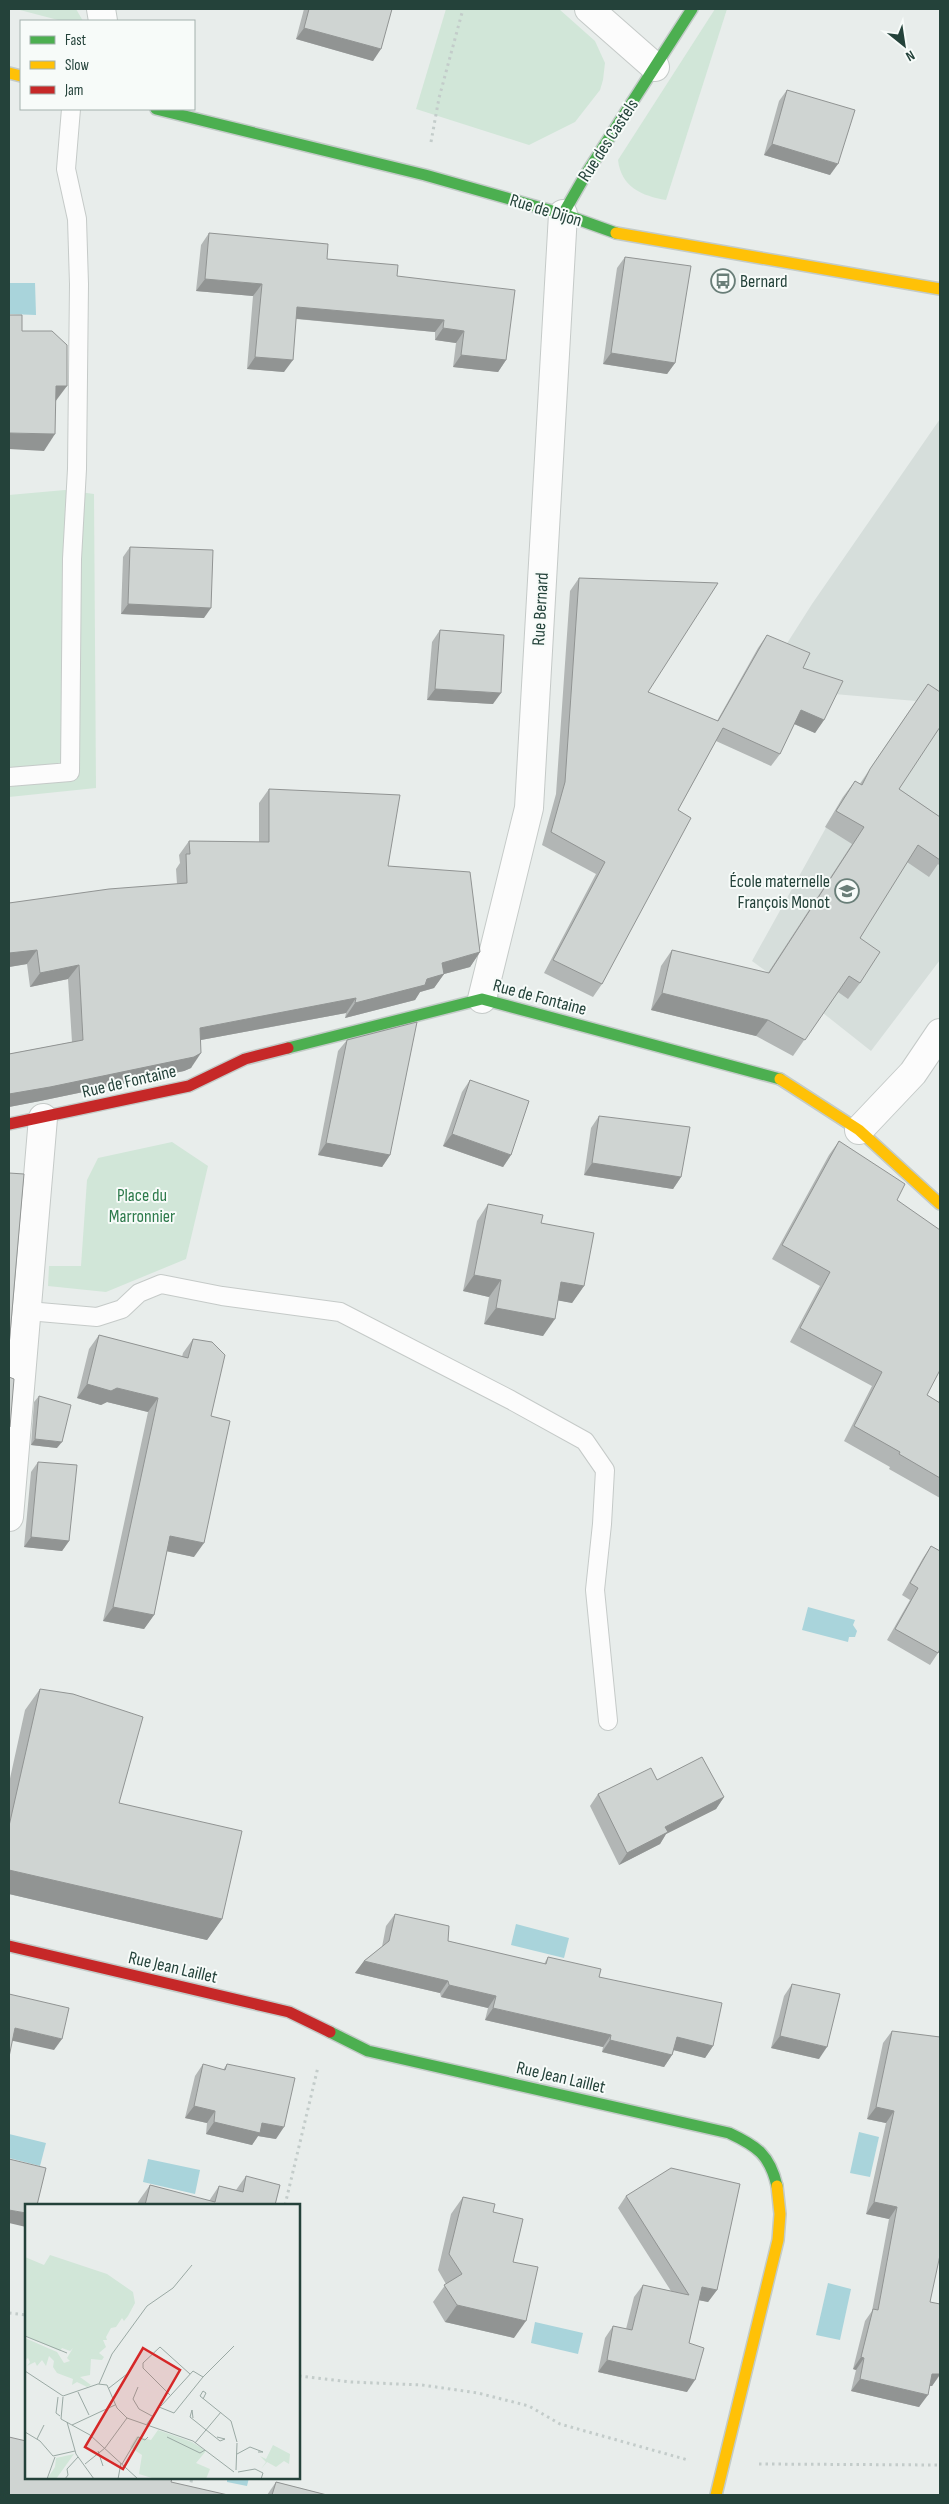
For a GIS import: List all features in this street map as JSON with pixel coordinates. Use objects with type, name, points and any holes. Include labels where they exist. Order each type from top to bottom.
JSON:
[{"type":"street","points":[[589,9],[655,67]]},
{"type":"street","name":"Rue des Castels","points":[[563,214],[586,174],[692,9]]},
{"type":"street","name":"Rue de Dijon","points":[[160,110],[425,175],[563,214],[612,232],[940,289]]},
{"type":"street","name":"Rue Bernard","points":[[482,999],[529,808],[563,214]]},
{"type":"street","name":"Rue de Fontaine","points":[[9,1124],[189,1086],[245,1059],[482,999],[782,1080],[858,1130],[940,1204]]},
{"type":"street","points":[[858,1130],[913,1073],[940,1033]]},
{"type":"street","points":[[9,1517],[43,1118]]},
{"type":"street","name":"Rue Jean Laillet","points":[[9,1946],[289,2012],[368,2051],[729,2133],[753,2144],[770,2162],[778,2182],[780,2208],[778,2240],[716,2495]]},
{"type":"lane","points":[[9,776],[70,772],[72,558],[78,469],[80,284],[77,219],[66,169],[71,110]]},
{"type":"lane","points":[[28,1311],[97,1317],[122,1309],[139,1293],[161,1284],[222,1296],[340,1312],[511,1400],[585,1441],[605,1470],[595,1590],[608,1721]]},
{"type":"path","points":[[425,175],[439,98],[463,9]]},
{"type":"path","points":[[285,2204],[327,2032]]},
{"type":"path","points":[[9,2313],[25,2315]]},
{"type":"path","points":[[300,2376],[351,2382],[422,2385],[478,2393],[529,2406],[560,2424],[700,2463],[940,2465]]},
{"type":"path","points":[[188,2495],[192,2479]]},
{"type":"shaded area","points":[[940,419],[940,960],[871,1051],[752,961],[843,797],[851,801],[858,786],[916,701],[834,694],[779,656],[812,604]]},
{"type":"green space","points":[[16,9],[76,9],[82,20],[58,20]]},
{"type":"green space","points":[[446,9],[559,9],[595,41],[605,63],[600,90],[575,122],[529,145],[416,109]]},
{"type":"green space","points":[[715,9],[727,9],[666,200],[641,193],[634,189],[623,177],[618,160]]},
{"type":"green space","points":[[65,490],[94,494],[96,788],[9,797],[9,495]]},
{"type":"green space","name":"Place du Marronnier","points":[[172,1142],[208,1166],[186,1259],[106,1292],[48,1286],[49,1266],[81,1266],[87,1180],[98,1158]]},
{"type":"water","points":[[9,283],[35,283],[36,315],[9,314]]},
{"type":"water","points":[[808,1607],[855,1620],[853,1625],[857,1631],[855,1637],[849,1637],[848,1642],[802,1630]]},
{"type":"water","points":[[516,1924],[569,1938],[564,1958],[511,1945]]},
{"type":"water","points":[[859,2132],[879,2137],[870,2177],[850,2173]]},
{"type":"water","points":[[9,2134],[46,2143],[40,2166],[9,2158]]},
{"type":"water","points":[[148,2159],[200,2170],[195,2194],[143,2182]]},
{"type":"water","points":[[828,2283],[851,2289],[840,2340],[816,2335]]},
{"type":"water","points":[[535,2322],[583,2333],[578,2354],[531,2343]]},
{"type":"water","points":[[227,2479],[249,2479],[247,2486],[227,2482]]},
{"type":"building","points":[[309,9],[392,9],[381,49],[304,28]]},
{"type":"building","points":[[787,90],[855,110],[838,164],[772,144]]},
{"type":"building","points":[[209,233],[328,244],[327,259],[398,265],[397,276],[515,290],[506,360],[461,355],[464,331],[443,328],[444,320],[297,307],[293,360],[255,357],[262,284],[205,279]]},
{"type":"building","points":[[625,257],[691,266],[675,363],[611,353]]},
{"type":"building","points":[[9,315],[22,315],[22,331],[52,331],[67,345],[67,386],[56,386],[55,434],[9,433]]},
{"type":"building","points":[[130,547],[213,550],[211,608],[128,604]]},
{"type":"building","points":[[579,578],[718,583],[648,692],[718,721],[767,635],[810,653],[803,668],[843,681],[824,720],[801,710],[780,754],[723,728],[678,810],[691,818],[602,984],[553,960],[605,862],[551,832],[565,782]]},
{"type":"building","points":[[440,630],[504,635],[501,693],[435,689]]},
{"type":"building","points":[[928,684],[940,692],[940,727],[899,789],[940,817],[940,860],[918,845],[860,938],[880,952],[860,983],[849,976],[805,1040],[768,1020],[662,993],[672,950],[769,973],[864,827],[836,811],[855,781],[862,785],[870,769]]},
{"type":"building","points":[[269,789],[400,795],[388,866],[470,872],[480,952],[442,963],[444,974],[427,979],[425,985],[355,1003],[356,998],[200,1028],[201,1053],[194,1057],[9,1094],[9,1054],[83,1040],[79,965],[40,973],[37,950],[9,953],[9,903],[109,889],[187,883],[186,854],[190,854],[189,841],[269,842]]},
{"type":"building","points":[[417,1022],[390,1155],[326,1143],[347,1040]]},
{"type":"building","points":[[470,1080],[529,1101],[511,1155],[452,1134]]},
{"type":"building","points":[[599,1116],[690,1127],[681,1177],[592,1163]]},
{"type":"building","points":[[839,1141],[905,1184],[897,1200],[940,1230],[940,1370],[927,1395],[940,1403],[940,1478],[899,1454],[900,1452],[854,1426],[882,1372],[800,1328],[830,1272],[782,1245]]},
{"type":"building","points":[[9,1173],[24,1174],[9,1346]]},
{"type":"building","points":[[488,1204],[543,1215],[541,1223],[594,1233],[584,1286],[561,1282],[555,1319],[496,1308],[501,1280],[474,1275]]},
{"type":"building","points":[[99,1335],[188,1358],[193,1339],[212,1342],[225,1355],[211,1416],[230,1421],[204,1543],[170,1536],[154,1615],[113,1607],[158,1398],[117,1388],[111,1391],[87,1384]]},
{"type":"building","points":[[9,1377],[14,1379],[10,1427],[9,1427]]},
{"type":"building","points":[[39,1396],[71,1405],[62,1442],[35,1439]]},
{"type":"building","points":[[38,1462],[77,1465],[69,1541],[31,1537]]},
{"type":"building","points":[[931,1546],[940,1551],[940,1649],[938,1653],[895,1629],[918,1588],[910,1583]]},
{"type":"building","points":[[40,1689],[73,1694],[143,1717],[119,1803],[242,1831],[222,1919],[9,1870],[9,1826]]},
{"type":"building","points":[[702,1757],[724,1797],[665,1827],[668,1832],[627,1853],[598,1794],[651,1768],[657,1780]]},
{"type":"building","points":[[395,1914],[449,1926],[448,1941],[546,1964],[548,1957],[601,1969],[599,1977],[722,2003],[713,2046],[677,2037],[672,2055],[610,2040],[611,2035],[493,2008],[496,1996],[449,1985],[448,1981],[364,1961],[389,1941]]},
{"type":"building","points":[[792,1984],[840,1994],[827,2047],[780,2036]]},
{"type":"building","points":[[9,1994],[69,2008],[62,2039],[15,2028],[9,2057]]},
{"type":"building","points":[[892,2031],[940,2037],[940,2255],[930,2302],[940,2304],[940,2374],[932,2374],[928,2395],[860,2379],[864,2358],[861,2357],[873,2309],[878,2310],[897,2207],[874,2202],[894,2111],[876,2107]]},
{"type":"building","points":[[203,2064],[225,2070],[227,2064],[295,2078],[284,2127],[262,2123],[260,2133],[214,2122],[215,2111],[194,2106]]},
{"type":"building","points":[[9,2159],[46,2168],[37,2204],[25,2204],[25,2213],[9,2210]]},
{"type":"building","points":[[671,2168],[740,2184],[717,2290],[702,2287],[689,2343],[704,2348],[695,2380],[607,2360],[613,2326],[632,2330],[643,2285],[689,2295],[626,2196]]},
{"type":"building","points":[[246,2176],[280,2185],[275,2204],[145,2204],[150,2185],[215,2202],[219,2186],[243,2192]]},
{"type":"building","points":[[463,2197],[495,2204],[493,2212],[523,2219],[513,2262],[538,2267],[526,2321],[457,2305],[444,2285],[462,2274],[449,2254]]},
{"type":"building","points":[[9,2437],[25,2441],[25,2479],[172,2479],[171,2482],[228,2495],[9,2495]]},
{"type":"building","points":[[276,2482],[327,2495],[272,2495]]},
{"type":"traffic: fast","points":[[563,214],[586,174],[692,9]]},
{"type":"traffic: fast","points":[[160,110],[425,175],[563,214],[616,233]]},
{"type":"traffic: fast","points":[[288,1048],[482,999],[780,1079]]},
{"type":"traffic: fast","points":[[330,2032],[368,2051],[729,2133],[747,2142],[761,2153],[770,2166],[777,2186]]},
{"type":"traffic: slow","points":[[9,73],[20,76]]},
{"type":"traffic: slow","points":[[616,233],[940,289]]},
{"type":"traffic: slow","points":[[780,1079],[859,1130],[940,1204]]},
{"type":"traffic: slow","points":[[716,2495],[778,2240],[780,2214],[777,2186]]},
{"type":"traffic: jam","points":[[9,1124],[189,1086],[245,1059],[288,1048]]},
{"type":"traffic: jam","points":[[9,1946],[289,2012],[330,2032]]},
{"type":"place","name":"Bernard","points":[[723,281]]},
{"type":"place","name":"École maternelle François Monot","points":[[847,891]]}]
